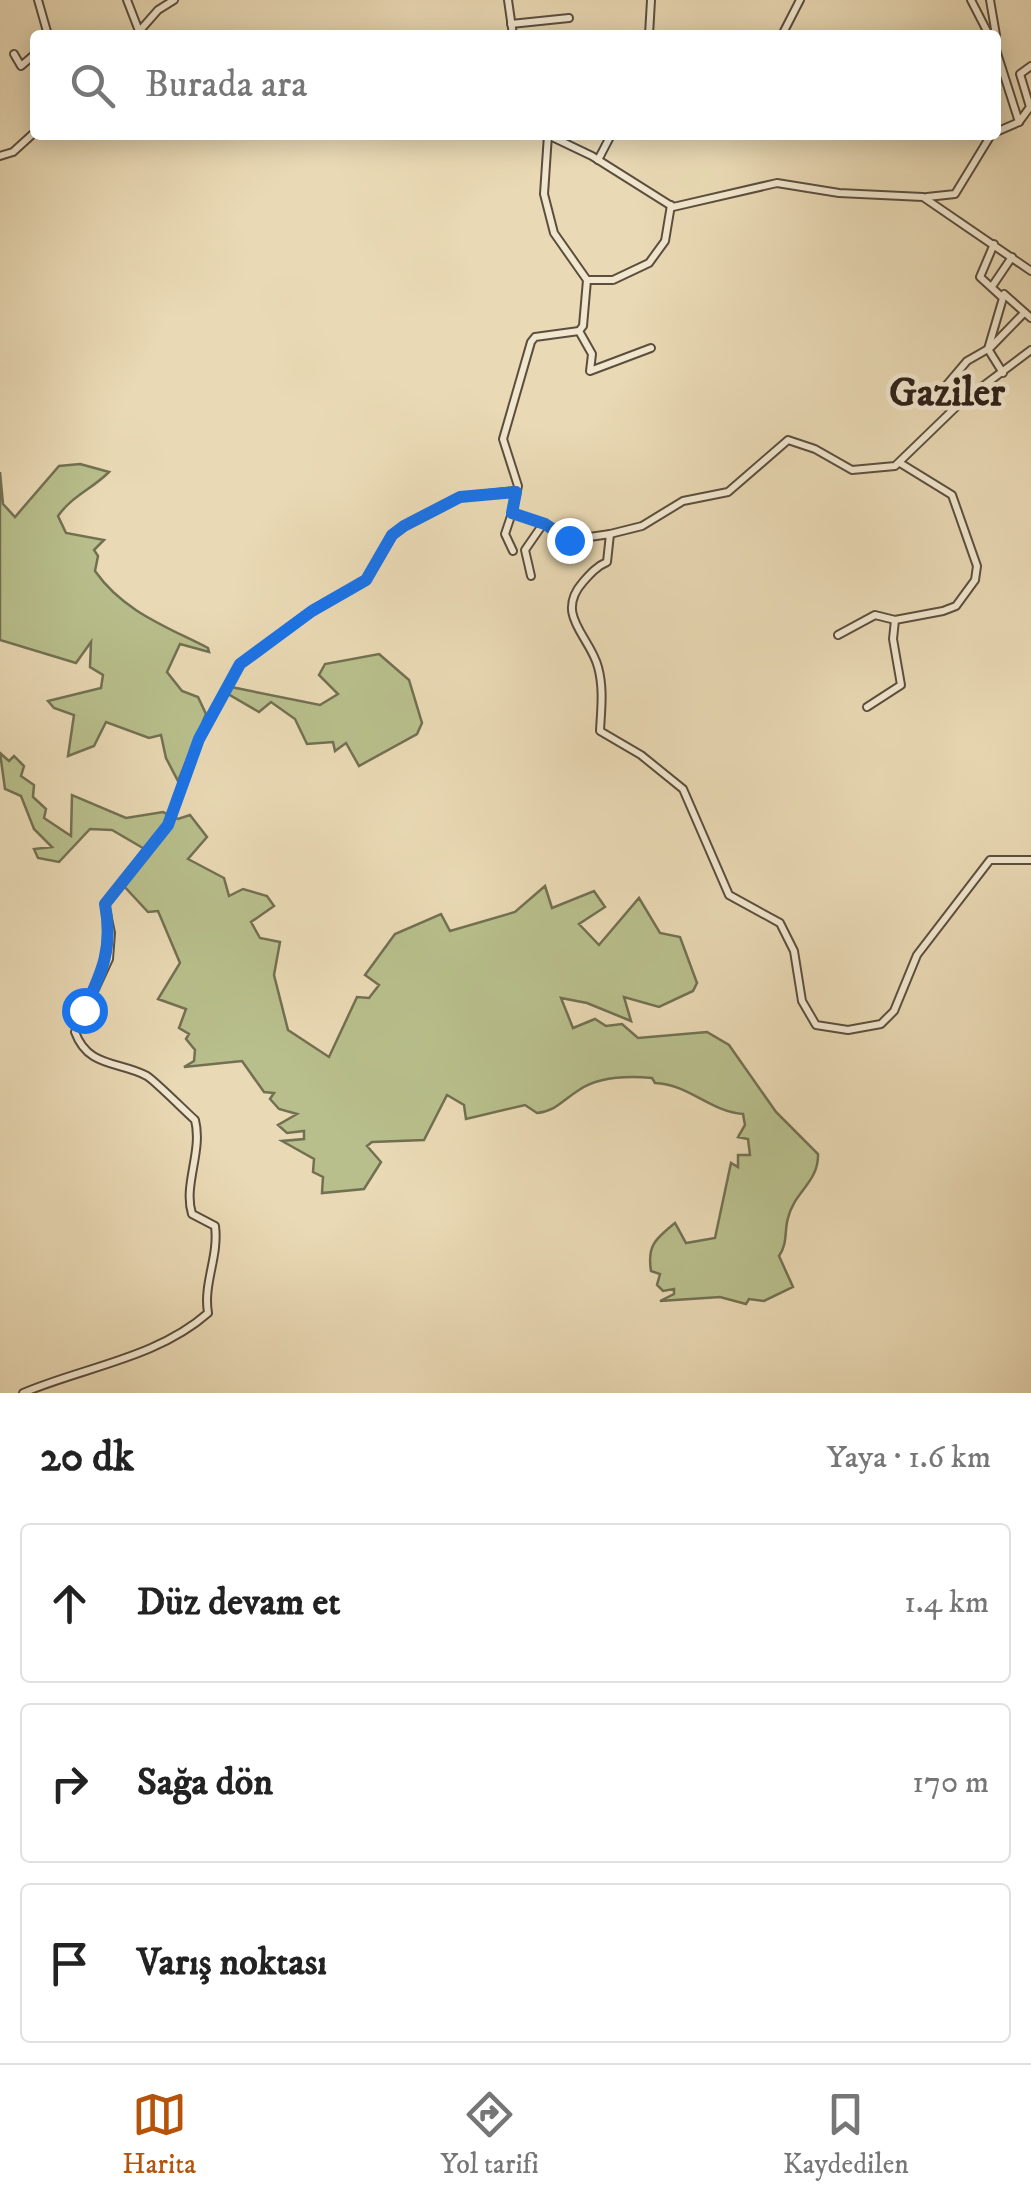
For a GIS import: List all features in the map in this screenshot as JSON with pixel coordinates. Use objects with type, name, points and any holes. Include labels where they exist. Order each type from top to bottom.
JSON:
[{"type":"street","points":[[38,0],[47,30]]},
{"type":"street","points":[[127,0],[136,30]]},
{"type":"street","points":[[139,30],[159,4],[174,0]]},
{"type":"street","points":[[508,0],[513,30]]},
{"type":"street","points":[[648,30],[651,0]]},
{"type":"street","points":[[785,30],[800,0]]},
{"type":"street","points":[[971,0],[991,30]]},
{"type":"street","points":[[990,0],[993,30]]},
{"type":"street","points":[[512,24],[569,18]]},
{"type":"street","points":[[14,54],[21,66],[30,58]]},
{"type":"street","points":[[1001,63],[1019,122]]},
{"type":"street","points":[[1001,130],[1019,122],[1030,107],[1020,74],[1031,66]]},
{"type":"street","points":[[0,156],[13,152],[30,137]]},
{"type":"street","points":[[548,140],[544,186],[554,233],[587,280],[579,331],[592,354],[590,371],[651,348]]},
{"type":"street","points":[[558,140],[671,205],[692,206],[777,183],[839,193],[923,197],[955,194],[989,140]]},
{"type":"street","points":[[598,160],[608,140]]},
{"type":"street","points":[[923,197],[1031,270]]},
{"type":"street","points":[[587,280],[613,280],[649,263],[665,241],[671,205]]},
{"type":"street","points":[[958,404],[946,408],[941,405],[941,389],[967,361],[1028,316],[980,277],[994,244]]},
{"type":"street","points":[[992,285],[1012,257]]},
{"type":"street","points":[[1003,294],[988,349],[1004,373]]},
{"type":"street","points":[[513,551],[505,534],[516,492],[503,439],[532,342],[535,337],[579,331]]},
{"type":"street","points":[[512,513],[543,524],[569,540],[642,526],[683,501],[728,492],[788,440],[815,449],[852,470],[900,463],[958,404],[1031,350]]},
{"type":"street","points":[[838,634],[875,616],[895,620],[956,606],[975,580],[977,566],[952,495],[900,463]]},
{"type":"street","points":[[23,1393],[144,1352],[189,1330],[208,1313],[205,1296],[217,1240],[214,1226],[192,1214],[189,1204],[198,1148],[195,1120],[149,1077],[112,1067],[90,1055],[75,1032],[108,959],[111,933],[105,904],[168,825],[199,739],[240,664],[312,611],[366,580],[392,535],[404,526],[460,497],[516,492]]},
{"type":"street","points":[[531,576],[525,550],[543,524]]},
{"type":"street","points":[[610,534],[607,562],[583,581],[573,594],[571,606],[573,622],[590,645],[598,668],[600,732],[640,755],[683,789],[729,895],[780,923],[794,951],[802,1001],[816,1025],[848,1030],[881,1024],[894,1011],[917,955],[990,860],[1031,860]]},
{"type":"street","points":[[867,706],[901,684],[893,639],[895,620]]},
{"type":"green space","points":[[80,464],[109,472],[58,516],[66,533],[104,540],[94,550],[98,556],[95,571],[106,585],[146,616],[208,648],[209,652],[180,644],[167,672],[182,691],[198,697],[206,714],[178,781],[166,758],[161,735],[149,738],[106,722],[94,746],[68,756],[74,715],[54,708],[48,701],[101,688],[103,675],[90,667],[91,642],[76,663],[0,640],[0,472],[3,504],[15,517],[59,466]]},
{"type":"green space","points":[[379,654],[409,680],[422,723],[417,734],[359,766],[346,743],[335,751],[333,742],[307,744],[295,719],[271,702],[259,712],[228,694],[231,687],[320,705],[338,694],[319,675],[325,664]]},
{"type":"green space","points":[[0,753],[9,761],[14,756],[24,766],[21,776],[34,785],[33,797],[46,809],[44,818],[71,836],[72,795],[126,818],[163,812],[178,819],[190,815],[207,837],[188,859],[224,878],[229,896],[243,889],[267,896],[274,906],[251,922],[260,938],[280,942],[274,975],[288,1030],[329,1057],[357,997],[369,998],[379,985],[365,975],[395,934],[441,914],[450,931],[515,912],[545,886],[552,908],[594,891],[605,907],[579,924],[599,945],[639,898],[660,933],[680,937],[697,983],[693,991],[659,1007],[624,997],[631,1021],[587,1003],[561,998],[573,1028],[595,1019],[606,1026],[622,1024],[638,1038],[707,1032],[729,1045],[776,1112],[818,1154],[815,1172],[791,1209],[779,1256],[793,1287],[764,1301],[749,1299],[746,1304],[720,1297],[660,1301],[674,1294],[674,1289],[663,1291],[657,1285],[660,1274],[651,1271],[650,1262],[654,1244],[675,1223],[686,1243],[715,1238],[731,1163],[738,1167],[738,1155],[750,1155],[748,1139],[738,1137],[745,1125],[743,1114],[655,1083],[652,1078],[595,1082],[544,1112],[537,1113],[525,1105],[466,1119],[464,1105],[447,1095],[424,1140],[372,1142],[367,1146],[381,1162],[364,1189],[322,1193],[323,1177],[313,1172],[314,1159],[282,1141],[304,1139],[304,1131],[287,1133],[278,1125],[297,1114],[279,1109],[270,1099],[274,1093],[264,1092],[242,1061],[184,1067],[194,1061],[195,1050],[186,1039],[189,1034],[179,1028],[186,1009],[158,999],[180,963],[158,911],[148,912],[122,884],[148,851],[112,830],[90,829],[59,862],[38,858],[34,849],[52,847],[34,829],[21,796],[5,789]]},
{"type":"district","name":"Gaziler","points":[[947,394]]},
{"type":"route","points":[[84,1010],[108,959],[111,933],[105,904],[168,825],[199,739],[240,664],[312,611],[366,580],[392,535],[460,497],[516,492],[512,513],[545,524],[557,536],[569,540]]}]
